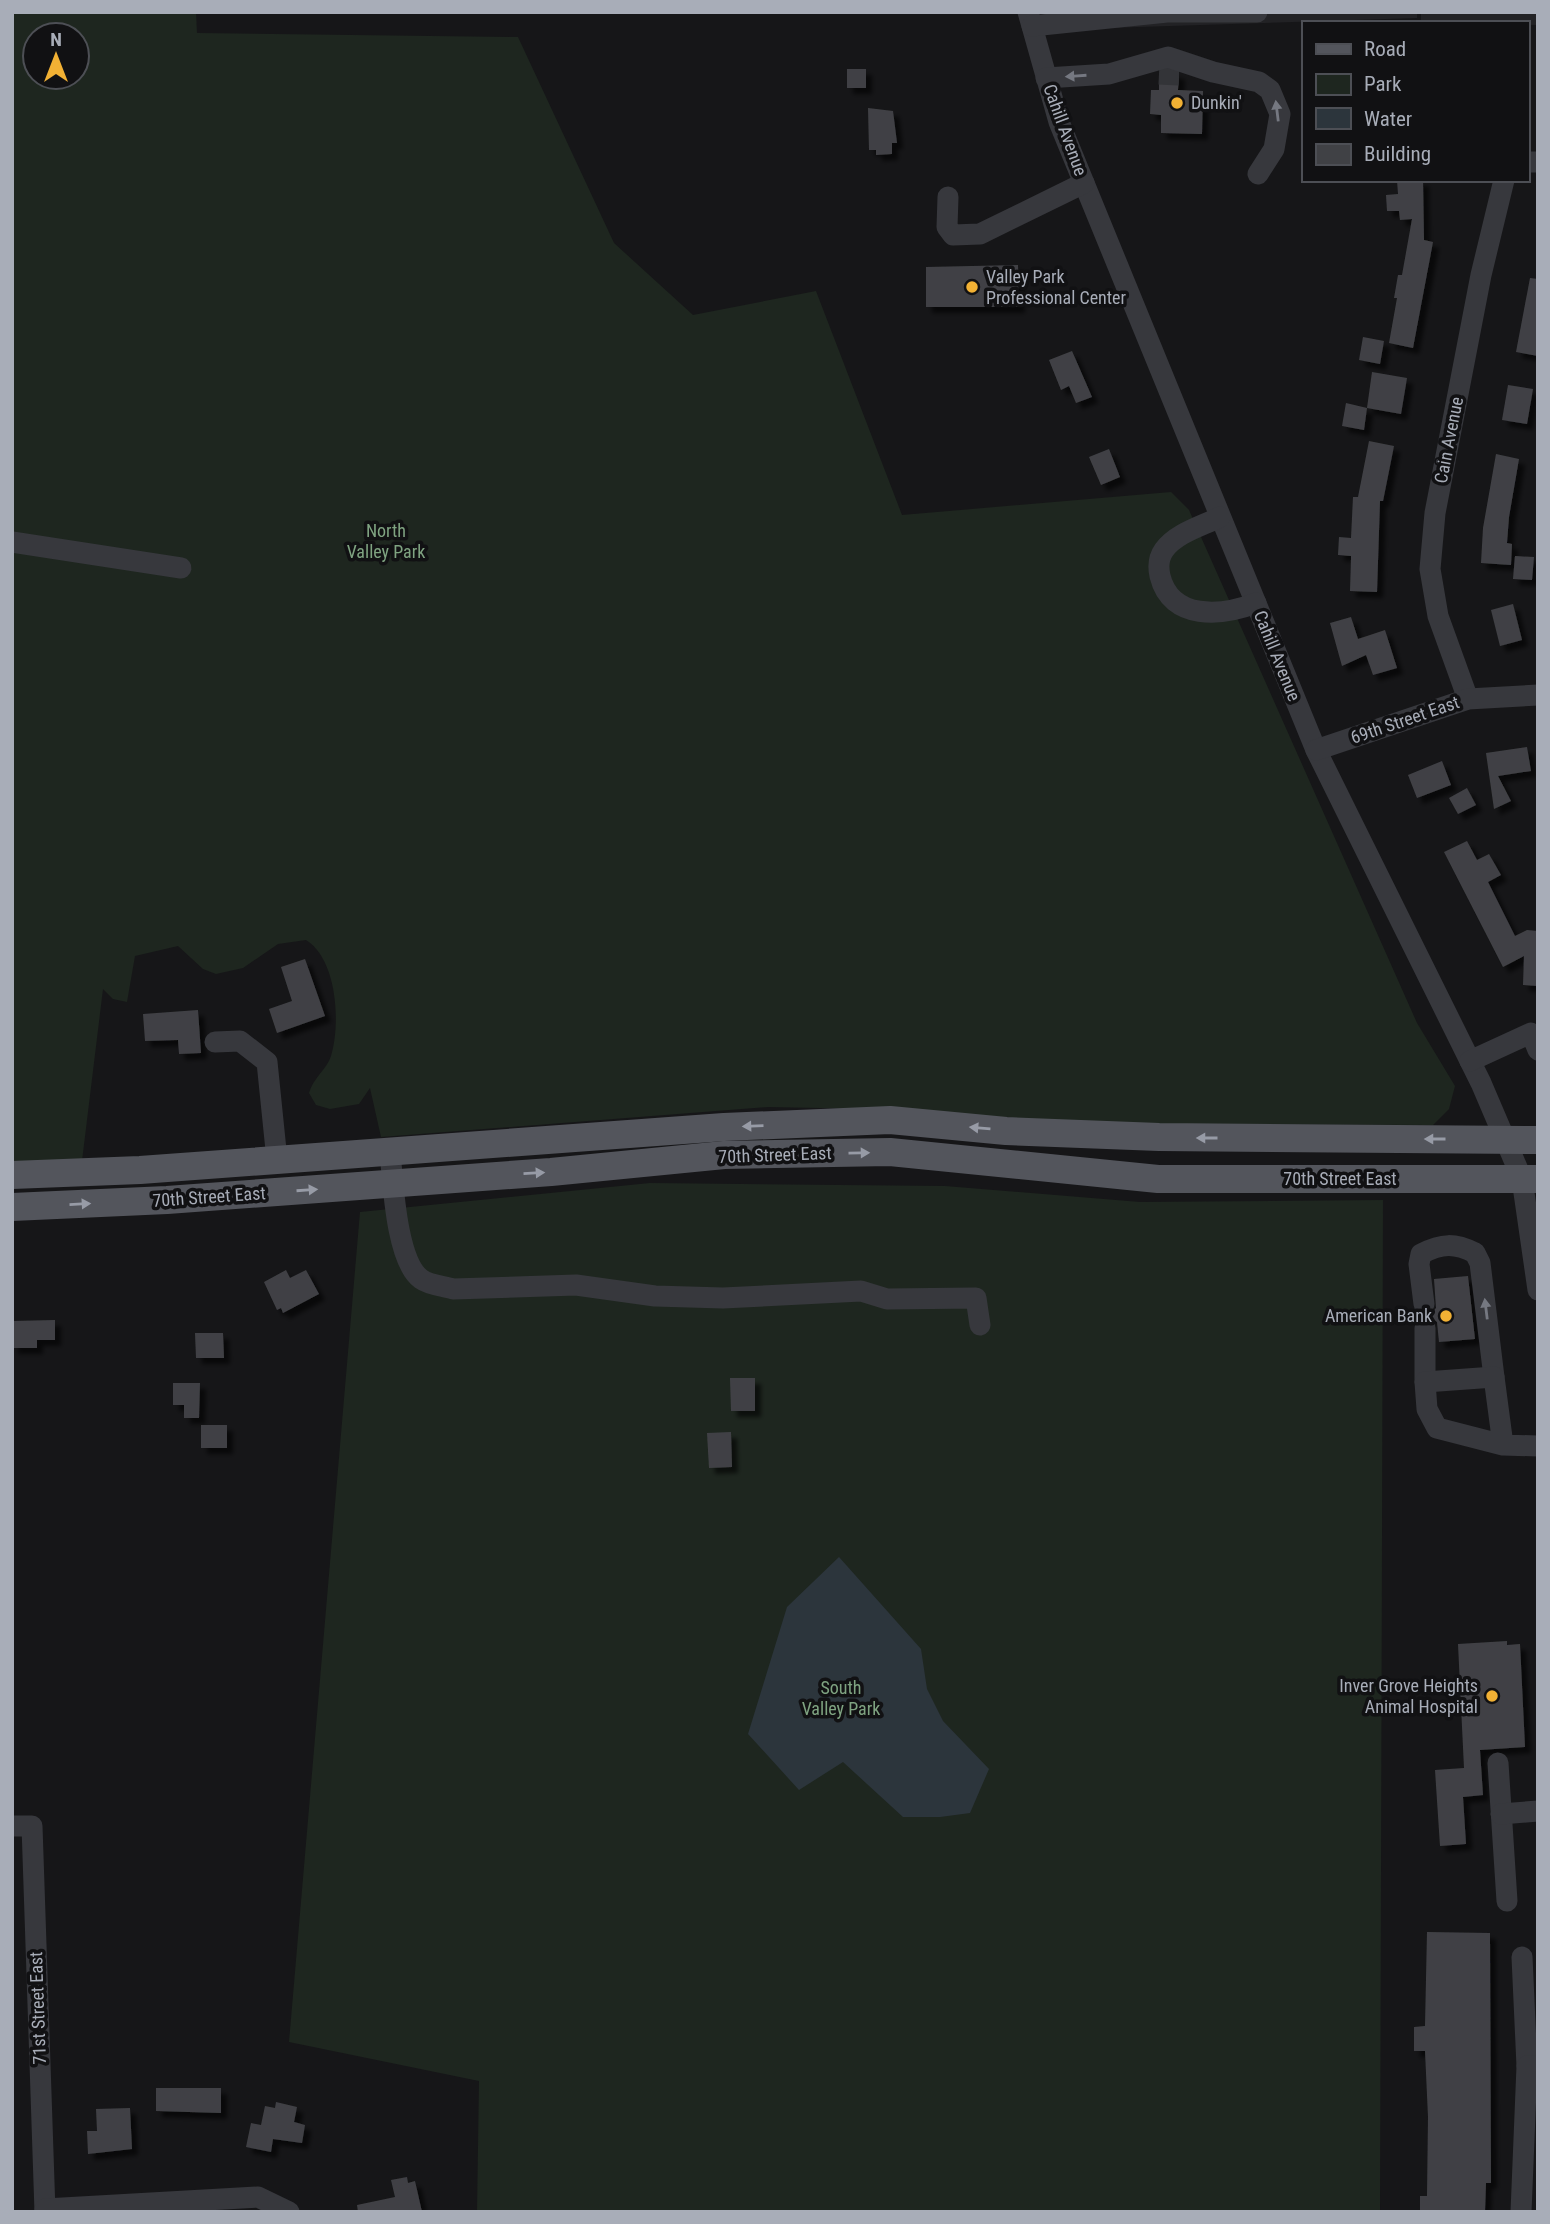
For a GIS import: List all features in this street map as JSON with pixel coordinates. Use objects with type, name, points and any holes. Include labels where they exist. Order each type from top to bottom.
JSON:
[{"type":"main road","name":"70th Street East","points":[[12,1175],[277,1160],[724,1127],[890,1120],[1006,1131],[1159,1137],[1538,1140]]},
{"type":"main road","name":"70th Street East","points":[[12,1208],[175,1200],[551,1172],[724,1155],[890,1152],[1158,1180],[1530,1180]]},
{"type":"street","points":[[1030,19],[1167,12],[1256,12]]},
{"type":"street","name":"Cahill Avenue","points":[[1030,19],[1059,122],[1316,750],[1469,1061],[1503,1139],[1530,1180],[1538,1290]]},
{"type":"street","points":[[1110,74],[1168,57],[1264,84],[1279,104],[1274,149],[1258,174]]},
{"type":"street","points":[[1046,78],[1110,74],[1226,75]]},
{"type":"street","name":"Cain Avenue","points":[[1468,699],[1438,616],[1430,569],[1436,513],[1478,288],[1504,182]]},
{"type":"street","points":[[947,197],[947,227],[953,235],[981,234],[1084,183]]},
{"type":"street","points":[[1220,517],[1173,540],[1162,552],[1158,567],[1162,584],[1172,599],[1188,610],[1203,613],[1236,611],[1255,603]]},
{"type":"street","points":[[12,542],[181,568]]},
{"type":"street","name":"69th Street East","points":[[1316,750],[1468,699],[1538,695]]},
{"type":"street","points":[[1469,1061],[1535,1038]]},
{"type":"street","points":[[215,1042],[240,1041],[267,1062],[277,1160]]},
{"type":"street","points":[[390,1152],[401,1234],[412,1267],[421,1279],[453,1289],[576,1285],[679,1297],[861,1291],[887,1299],[976,1298],[980,1325]]},
{"type":"street","points":[[1424,1304],[1419,1264],[1422,1254],[1438,1245],[1458,1245],[1475,1253],[1480,1264],[1503,1445]]},
{"type":"street","points":[[1425,1328],[1427,1409],[1437,1428],[1503,1445],[1538,1447]]},
{"type":"street","points":[[1425,1382],[1494,1377]]},
{"type":"street","points":[[1498,1763],[1507,1902]]},
{"type":"street","points":[[1501,1814],[1538,1811]]},
{"type":"street","name":"71st Street East","points":[[12,1826],[32,1826],[45,2210]]},
{"type":"street","points":[[1521,2212],[1532,2066],[1522,1957]]},
{"type":"street","points":[[45,2210],[258,2197],[289,2212]]},
{"type":"shaded area","points":[[1072,12],[1417,12],[1417,18],[1075,29]]},
{"type":"shaded area","points":[[1421,12],[1538,12],[1538,25],[1529,25],[1529,21],[1421,21]]},
{"type":"green space","name":"North Valley Park","points":[[12,12],[196,12],[197,33],[518,37],[614,243],[693,315],[816,291],[902,515],[1171,492],[1189,510],[1417,1023],[1455,1086],[1449,1109],[1433,1125],[1113,1124],[873,1109],[768,1107],[381,1137],[370,1088],[359,1104],[330,1109],[316,1105],[309,1093],[331,1056],[336,1027],[330,976],[316,949],[306,940],[278,944],[243,968],[216,974],[203,969],[178,946],[135,956],[127,1002],[113,999],[103,989],[82,1161],[12,1163]]},
{"type":"green space","name":"South Valley Park","points":[[650,1183],[945,1186],[1140,1202],[1383,1200],[1380,2212],[477,2212],[479,2081],[289,2042],[360,1212]]},
{"type":"water","points":[[839,1557],[921,1649],[927,1689],[943,1721],[989,1769],[970,1813],[940,1817],[903,1817],[843,1762],[799,1790],[748,1734],[787,1607]]},
{"type":"building","points":[[847,69],[866,69],[866,88],[847,88]]},
{"type":"building","name":"Dunkin'","points":[[1168,71],[1179,74],[1178,90],[1203,91],[1202,134],[1161,133],[1161,115],[1150,114],[1151,90],[1159,90],[1159,73]]},
{"type":"building","points":[[868,108],[893,111],[897,143],[892,143],[892,154],[876,155],[876,150],[869,150]]},
{"type":"building","points":[[1397,182],[1423,182],[1424,240],[1433,242],[1413,348],[1389,343],[1398,275],[1402,275],[1412,219],[1400,220],[1399,211],[1387,211],[1386,195],[1398,194]]},
{"type":"building","name":"Valley Park Professional Center","points":[[1018,265],[1019,307],[926,307],[926,267]]},
{"type":"building","points":[[1530,278],[1538,279],[1538,356],[1516,352]]},
{"type":"building","points":[[1363,337],[1384,341],[1380,364],[1359,360]]},
{"type":"building","points":[[1072,351],[1092,397],[1076,403],[1069,386],[1061,390],[1049,360]]},
{"type":"building","points":[[1372,372],[1407,378],[1401,414],[1367,408]]},
{"type":"building","points":[[1508,385],[1533,389],[1527,424],[1502,420]]},
{"type":"building","points":[[1346,403],[1367,408],[1364,430],[1342,426]]},
{"type":"building","points":[[1369,441],[1394,446],[1383,501],[1380,501],[1377,592],[1350,591],[1351,556],[1338,555],[1339,537],[1351,538],[1353,497],[1358,497]]},
{"type":"building","points":[[1109,449],[1120,477],[1101,485],[1089,457]]},
{"type":"building","points":[[1496,454],[1519,459],[1507,543],[1512,544],[1511,565],[1481,563],[1483,528]]},
{"type":"building","points":[[1515,556],[1534,557],[1532,580],[1513,579]]},
{"type":"building","points":[[1513,604],[1522,640],[1500,646],[1491,610]]},
{"type":"building","points":[[1351,617],[1358,639],[1385,630],[1397,668],[1373,675],[1366,655],[1342,666],[1330,623]]},
{"type":"building","points":[[1527,747],[1531,771],[1498,776],[1511,801],[1494,809],[1486,753]]},
{"type":"building","points":[[1442,761],[1451,785],[1417,798],[1408,775]]},
{"type":"building","points":[[1467,788],[1476,805],[1458,814],[1449,798]]},
{"type":"building","points":[[1467,841],[1477,860],[1489,854],[1501,875],[1488,882],[1515,936],[1527,930],[1538,931],[1538,986],[1523,985],[1524,956],[1503,967],[1444,852]]},
{"type":"building","points":[[305,959],[325,1016],[277,1033],[269,1009],[292,1001],[281,967]]},
{"type":"building","points":[[198,1010],[201,1053],[179,1054],[178,1040],[145,1041],[143,1014]]},
{"type":"building","points":[[286,1270],[290,1278],[306,1270],[319,1294],[283,1313],[281,1308],[277,1310],[264,1282]]},
{"type":"building","name":"American Bank","points":[[1468,1276],[1475,1339],[1439,1342],[1437,1322],[1429,1316],[1436,1308],[1434,1279]]},
{"type":"building","points":[[55,1320],[55,1340],[37,1340],[37,1348],[12,1348],[12,1321]]},
{"type":"building","points":[[195,1333],[223,1333],[224,1358],[196,1358]]},
{"type":"building","points":[[730,1378],[755,1378],[755,1411],[731,1411]]},
{"type":"building","points":[[173,1383],[200,1383],[199,1418],[184,1418],[184,1405],[173,1405]]},
{"type":"building","points":[[201,1425],[227,1425],[227,1448],[201,1448]]},
{"type":"building","points":[[731,1432],[732,1467],[709,1468],[707,1433]]},
{"type":"building","name":"Inver Grove Heights Animal Hospital","points":[[1507,1641],[1507,1645],[1520,1644],[1525,1747],[1480,1750],[1483,1795],[1463,1797],[1466,1844],[1440,1846],[1435,1770],[1464,1768],[1458,1644]]},
{"type":"building","points":[[1427,1932],[1490,1933],[1491,2183],[1486,2183],[1485,2212],[1420,2212],[1420,2196],[1427,2196],[1428,2117],[1425,2051],[1414,2051],[1414,2027],[1425,2026]]},
{"type":"building","points":[[156,2088],[221,2088],[221,2113],[156,2111]]},
{"type":"building","points":[[276,2102],[297,2107],[294,2122],[305,2125],[302,2143],[273,2139],[271,2152],[246,2147],[251,2123],[261,2125],[265,2106],[275,2108]]},
{"type":"building","points":[[130,2108],[132,2149],[88,2154],[87,2131],[97,2131],[96,2109]]},
{"type":"building","points":[[407,2177],[408,2183],[415,2181],[422,2212],[358,2212],[357,2205],[395,2197],[391,2180]]},
{"type":"tunnel","points":[[1159,74],[1179,75]]},
{"type":"place","name":"Dunkin'","points":[[1177,103]]},
{"type":"place","name":"Valley Park Professional Center","points":[[972,287]]},
{"type":"place","name":"American Bank","points":[[1446,1316]]},
{"type":"place","name":"Inver Grove Heights Animal Hospital","points":[[1492,1696]]}]
